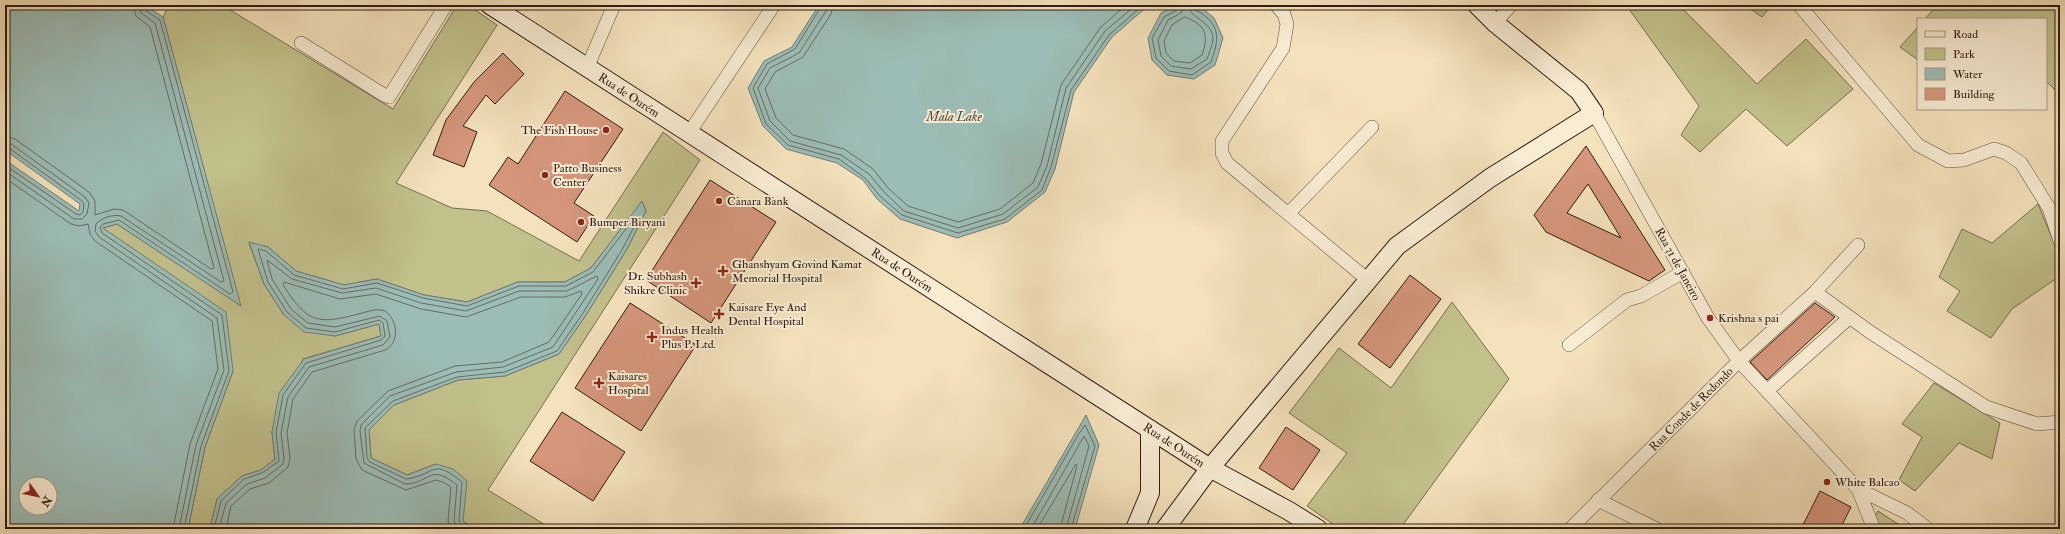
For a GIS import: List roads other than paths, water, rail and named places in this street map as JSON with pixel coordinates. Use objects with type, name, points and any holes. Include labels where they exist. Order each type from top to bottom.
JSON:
[{"type":"main road","name":"Rua de Ourém","points":[[490,5],[1210,468],[1289,510],[1318,529]]},
{"type":"main road","name":"Rua 31 de Janeiro","points":[[1477,5],[1495,23],[1578,91],[1594,113]]},
{"type":"main road","points":[[1165,529],[1210,468],[1398,246],[1490,178],[1594,113]]},
{"type":"main road","points":[[1135,529],[1150,493],[1150,429]]},
{"type":"street","points":[[301,44],[384,96],[389,96],[446,5]]},
{"type":"street","points":[[587,68],[614,5]]},
{"type":"street","points":[[688,133],[774,5]]},
{"type":"street","points":[[1276,5],[1284,14],[1287,24],[1283,48],[1222,141],[1222,153],[1227,163],[1368,280]]},
{"type":"street","points":[[1495,23],[1511,5]]},
{"type":"street","points":[[1799,5],[1918,145],[1948,162],[1964,160],[1994,149],[2006,153],[2021,163],[2049,208],[2060,241]]},
{"type":"street","name":"Rua 31 de Janeiro","points":[[1594,113],[1708,318],[1739,361],[1768,390],[1858,489],[1872,523]]},
{"type":"street","points":[[1288,214],[1372,127]]},
{"type":"street","name":"Rua Conde de Redondo","points":[[1570,529],[1739,361],[1815,292],[1858,246]]},
{"type":"street","points":[[1569,345],[1627,300],[1641,296],[1683,272]]},
{"type":"street","points":[[1815,292],[1849,318],[1986,408],[2037,424],[2060,422]]},
{"type":"street","points":[[1768,390],[1849,318]]},
{"type":"street","points":[[1858,489],[1907,513],[1928,529]]},
{"type":"street","points":[[1598,500],[1657,529]]},
{"type":"street","points":[[1862,529],[1872,523]]},
{"type":"water","points":[[5,5],[145,5],[163,17],[241,306],[117,224],[103,228],[226,312],[233,371],[205,447],[188,529],[11,529],[5,525],[5,160],[79,211],[80,204],[5,150]]},
{"type":"water","name":"Mala Lake","points":[[819,5],[1149,5],[1112,37],[1074,92],[1055,169],[1045,192],[1007,222],[957,238],[900,219],[877,199],[863,180],[837,163],[786,149],[763,126],[748,88],[764,61],[792,47]]},
{"type":"water","points":[[1177,5],[1190,5],[1202,8],[1214,18],[1223,38],[1215,65],[1194,79],[1167,75],[1152,60],[1148,38],[1161,13]]},
{"type":"water","points":[[642,201],[646,211],[627,249],[586,315],[559,354],[505,376],[458,380],[394,405],[369,430],[371,458],[407,475],[436,464],[453,469],[467,481],[463,521],[474,529],[210,529],[217,499],[242,476],[261,470],[275,459],[272,432],[279,393],[304,359],[381,336],[379,324],[335,336],[304,332],[284,315],[264,284],[249,242],[268,247],[296,271],[344,285],[377,279],[424,295],[467,302],[518,282],[565,282],[591,268]]},
{"type":"water","points":[[1086,415],[1099,445],[1075,529],[1015,529],[1022,525]]},
{"type":"place","name":"The Fish House","points":[[606,130]]},
{"type":"place","name":"Patto Business Center","points":[[545,175]]},
{"type":"place","name":"Canara Bank","points":[[719,201]]},
{"type":"place","name":"Bumper Biryani","points":[[581,222]]},
{"type":"place","name":"Ghanshyam Govind Kamat Memorial Hospital","points":[[723,271]]},
{"type":"place","name":"Dr. Subhash Shikre Clinic","points":[[696,283]]},
{"type":"place","name":"Kaisare Eye And Dental Hospital","points":[[719,314]]},
{"type":"place","name":"Krishna s pai","points":[[1710,318]]},
{"type":"place","name":"Indus Health Plus P. Ltd.","points":[[652,337]]},
{"type":"place","name":"Kaisares Hospital","points":[[599,383]]},
{"type":"place","name":"White Balcao","points":[[1827,482]]}]
